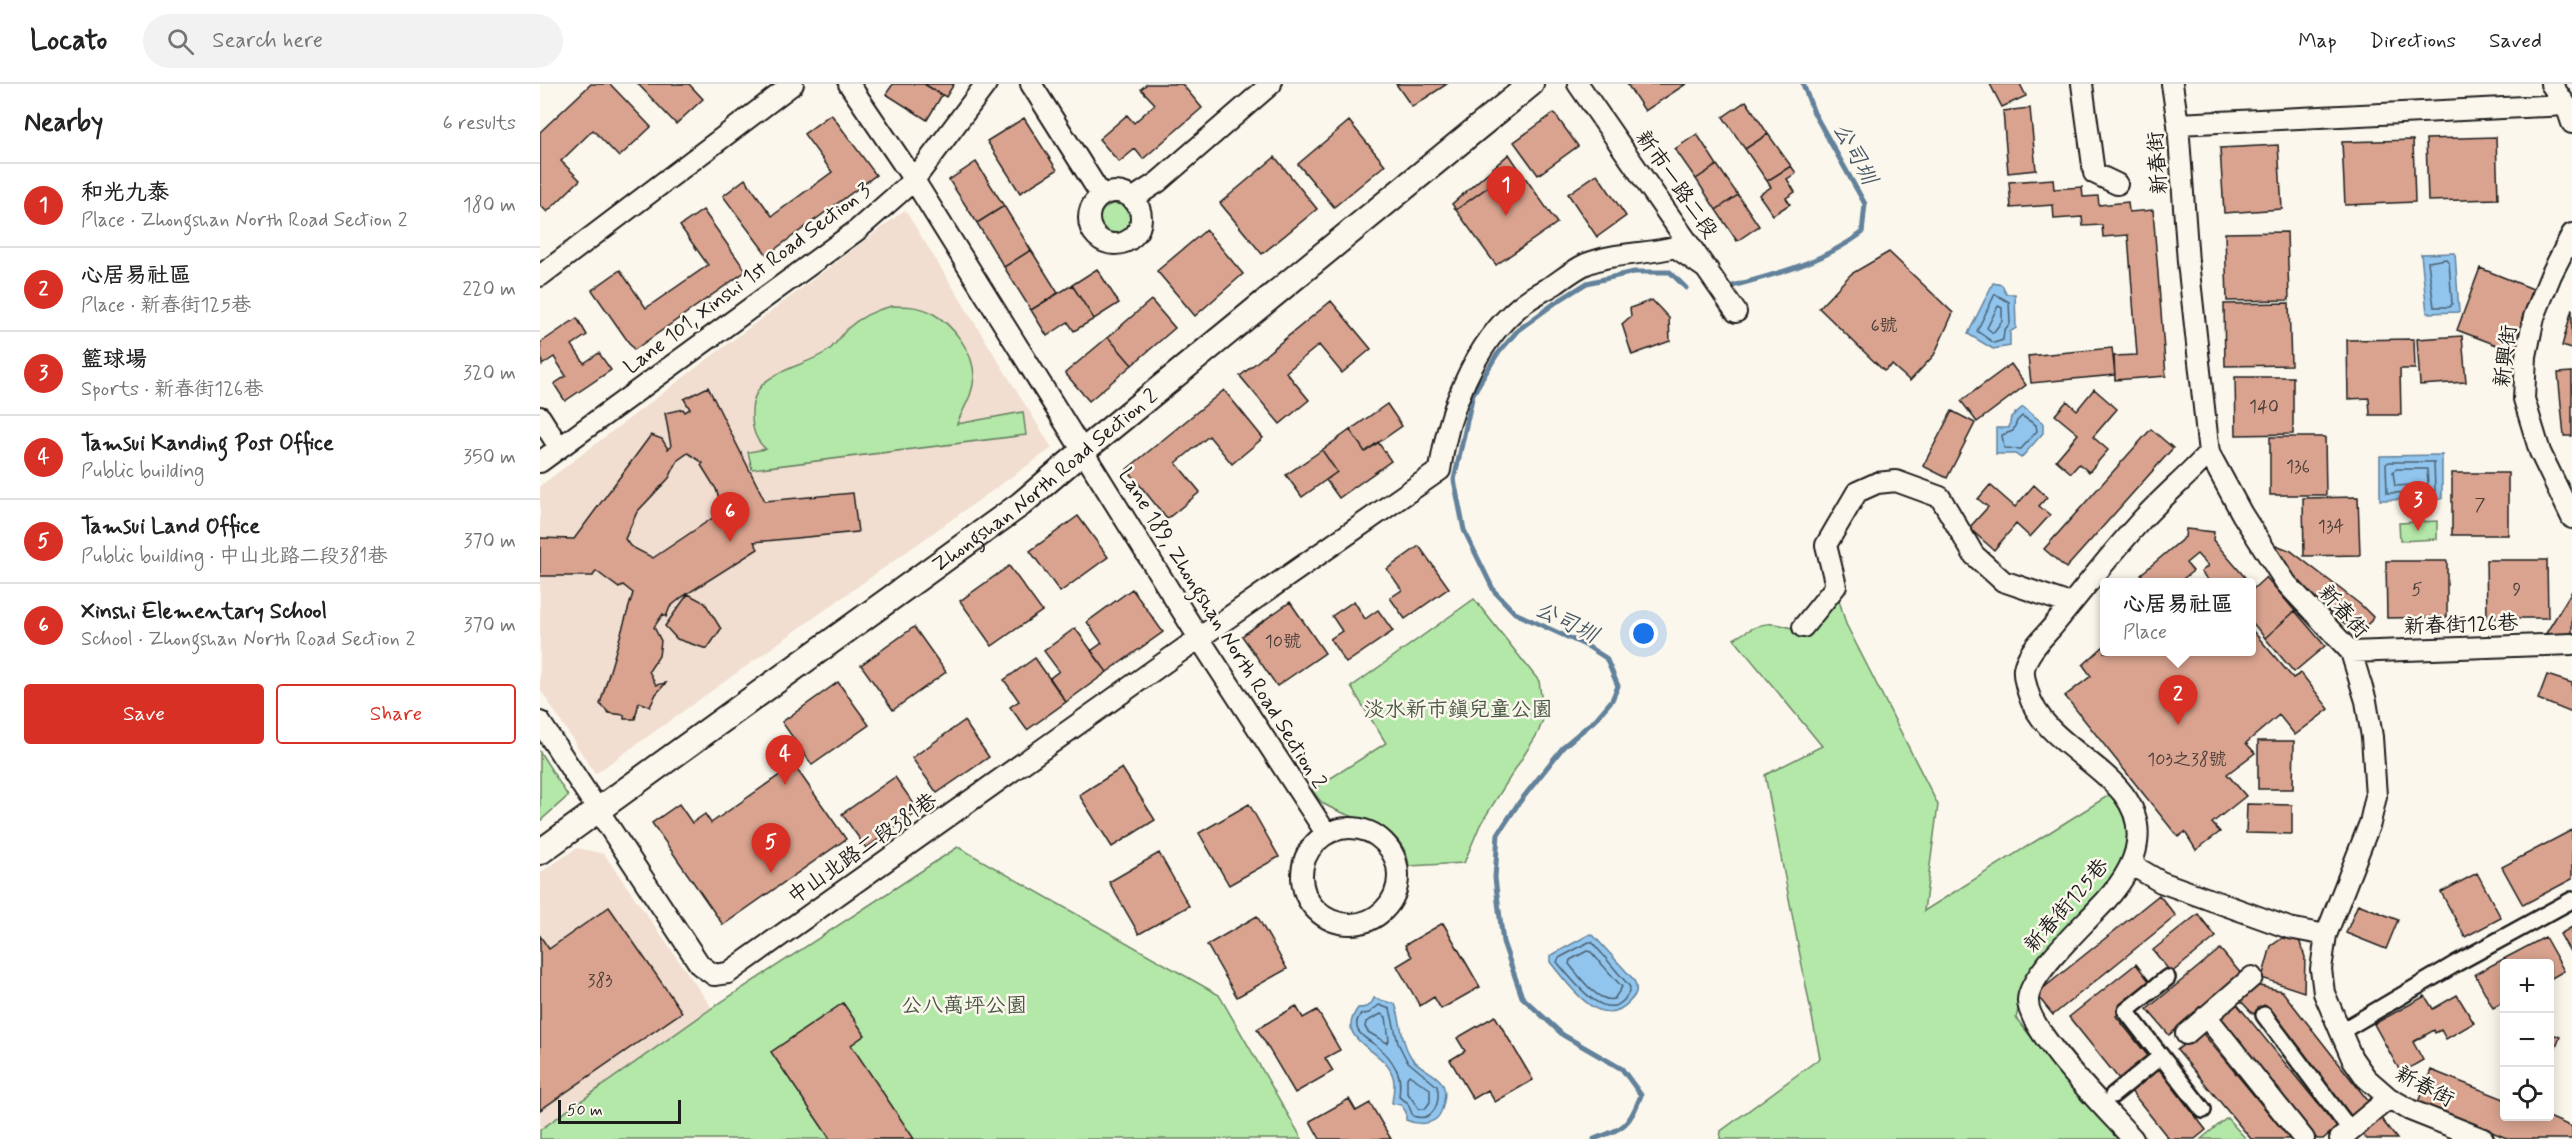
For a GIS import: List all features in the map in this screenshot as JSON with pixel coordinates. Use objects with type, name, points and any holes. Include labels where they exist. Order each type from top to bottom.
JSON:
[{"type":"street","points":[[540,276],[793,84]]},
{"type":"street","name":"Lane 189, Zhongshan North Road Section 2","points":[[849,84],[914,180],[1199,638],[1326,833]]},
{"type":"street","name":"Lane 101, Xinshi 1st Road Section 3","points":[[540,462],[856,231],[914,180],[986,84]]},
{"type":"street","points":[[1031,84],[1101,195]]},
{"type":"street","points":[[1132,199],[1158,182],[1272,84]]},
{"type":"street","name":"Zhongshan North Road Section 2","points":[[540,852],[1022,504],[1083,451],[1531,84]]},
{"type":"street","name":"新市一路二段","points":[[1578,84],[1736,312]]},
{"type":"street","points":[[2082,84],[2094,173],[2117,184]]},
{"type":"street","name":"新春街","points":[[2172,84],[2178,124],[2188,262],[2209,453],[2242,514],[2286,583],[2352,652],[2366,701],[2372,737],[2376,796],[2370,823],[2326,935],[2321,969],[2324,993],[2352,1058],[2366,1078],[2389,1098],[2457,1135],[2483,1139]]},
{"type":"street","points":[[2178,124],[2569,114],[2551,84]]},
{"type":"street","points":[[1117,192],[1132,199],[1137,206],[1140,223],[1131,238],[1114,244],[1098,238],[1089,223],[1091,207],[1101,195],[1117,192]]},
{"type":"street","name":"新興街","points":[[2572,234],[2551,275],[2534,316],[2526,356],[2524,399],[2540,452],[2572,518]]},
{"type":"street","name":"中山北路二段381巷","points":[[598,812],[700,965],[714,975],[728,973],[1199,638],[1440,470],[1445,436],[1457,398],[1490,338],[1520,306],[1584,265],[1612,256],[1656,252],[1675,247],[1708,270]]},
{"type":"street","points":[[540,417],[559,447]]},
{"type":"street","name":"新春街125巷","points":[[2133,1139],[2045,1039],[2032,1018],[2028,999],[2040,973],[2100,907],[2132,865],[2138,828],[2131,804],[2106,776],[2051,731],[2037,713],[2025,682],[2024,669],[2031,654],[2070,604],[2139,522],[2209,453]]},
{"type":"street","points":[[1803,627],[1836,586],[1826,545],[1857,492],[1877,483],[1896,481],[1940,497],[1974,555],[2003,581],[2070,604]]},
{"type":"street","name":"新春街126巷","points":[[2352,652],[2572,644]]},
{"type":"street","points":[[540,722],[598,812]]},
{"type":"street","points":[[1355,827],[1377,836],[1393,852],[1398,867],[1399,882],[1394,897],[1386,909],[1373,919],[1358,924],[1341,924],[1325,918],[1304,892],[1301,875],[1304,858],[1313,844],[1326,833],[1340,828],[1355,827]]},
{"type":"street","points":[[2132,865],[2172,886],[2289,928],[2326,935]]},
{"type":"street","points":[[2340,1032],[2457,963],[2572,900]]},
{"type":"street","points":[[2167,978],[2126,1011],[2203,1110]]},
{"type":"street","points":[[2186,1034],[2252,978]]},
{"type":"street","points":[[2264,1015],[2345,1135],[2389,1098]]},
{"type":"street","points":[[2206,1016],[2304,1139]]},
{"type":"street","points":[[2113,1095],[2162,1056]]},
{"type":"shaded area","points":[[905,210],[1052,448],[595,774],[540,689],[540,486]]},
{"type":"shaded area","points":[[577,848],[604,854],[712,1008],[540,1130],[540,873]]},
{"type":"green space","points":[[1115,204],[1126,208],[1130,219],[1126,230],[1115,234],[1104,230],[1100,219],[1104,208]]},
{"type":"green space","points":[[892,306],[907,306],[932,313],[955,332],[966,349],[974,377],[970,396],[957,424],[1023,412],[1026,435],[752,469],[748,452],[766,449],[757,438],[752,421],[754,401],[759,389],[779,373],[829,350],[847,329],[862,318]]},
{"type":"green space","points":[[2437,521],[2437,539],[2400,541],[2399,523]]},
{"type":"green space","points":[[1837,593],[1846,624],[1938,805],[1924,911],[2114,792],[2124,808],[2130,833],[2125,856],[2103,892],[2029,974],[2022,989],[2016,1018],[2059,1072],[2119,1139],[1720,1139],[1721,1131],[1820,1058],[1765,775],[1822,746],[1734,639],[1753,628],[1767,624],[1783,625],[1803,632]]},
{"type":"green space","name":"淡水新市鎮兒童公園","points":[[1474,599],[1539,681],[1544,717],[1538,733],[1480,825],[1464,863],[1409,866],[1405,851],[1387,832],[1376,825],[1324,804],[1312,790],[1386,743],[1351,687]]},
{"type":"green space","points":[[540,752],[568,796],[540,821]]},
{"type":"green space","name":"公八萬坪公園","points":[[958,847],[1219,995],[1302,1139],[540,1139],[540,1130],[712,1008]]},
{"type":"green space","points":[[2227,1118],[2246,1139],[2201,1139]]},
{"type":"water","points":[[2455,253],[2459,312],[2427,313],[2421,254]]},
{"type":"water","points":[[1993,283],[2002,285],[2006,294],[2015,294],[2016,328],[2010,332],[2010,346],[1993,349],[1968,334]]},
{"type":"water","points":[[2023,407],[2043,423],[2043,433],[2021,458],[2015,454],[1996,454],[1996,428],[2009,428],[2011,417]]},
{"type":"water","points":[[2442,455],[2442,499],[2380,500],[2380,456]]},
{"type":"water","points":[[1590,934],[1634,980],[1636,991],[1634,996],[1619,1010],[1608,1012],[1597,1009],[1586,1002],[1550,962],[1550,956]]},
{"type":"water","points":[[1374,998],[1395,1004],[1407,1051],[1416,1063],[1434,1075],[1443,1085],[1445,1092],[1443,1106],[1440,1114],[1433,1121],[1422,1124],[1406,1120],[1406,1112],[1401,1105],[1392,1103],[1394,1081],[1387,1065],[1355,1037],[1351,1029],[1352,1019],[1358,1008],[1368,1006]]},
{"type":"building","points":[[591,84],[610,84],[651,127],[619,157],[593,130],[561,161],[580,180],[547,212],[540,205],[540,132]]},
{"type":"building","points":[[638,84],[689,84],[703,99],[676,124]]},
{"type":"building","points":[[893,84],[924,84],[942,95],[927,120],[886,94]]},
{"type":"building","points":[[924,84],[954,84],[946,97]]},
{"type":"building","points":[[1147,84],[1182,84],[1202,108],[1143,159],[1135,149],[1119,162],[1099,139],[1127,115],[1134,123],[1155,104],[1141,89]]},
{"type":"building","points":[[1396,84],[1447,84],[1412,107]]},
{"type":"building","points":[[1627,84],[1686,84],[1645,111]]},
{"type":"building","points":[[1990,84],[2020,84],[2026,96],[2002,107]]},
{"type":"building","points":[[1746,101],[1768,134],[1745,149],[1723,117]]},
{"type":"building","points":[[2030,108],[2036,170],[2008,173],[2003,111]]},
{"type":"building","points":[[1554,113],[1578,146],[1538,175],[1514,142]]},
{"type":"building","points":[[831,114],[876,175],[767,255],[723,196],[745,179],[772,216],[832,172],[804,134]]},
{"type":"building","points":[[1024,118],[1057,170],[1020,193],[987,141]]},
{"type":"building","points":[[1349,121],[1385,165],[1334,207],[1298,164]]},
{"type":"building","points":[[1697,134],[1717,165],[1696,179],[1675,149]]},
{"type":"building","points":[[1768,134],[1791,166],[1767,181],[1745,149]]},
{"type":"building","points":[[2496,137],[2498,199],[2428,201],[2426,139]]},
{"type":"building","points":[[2413,140],[2415,202],[2345,205],[2342,142]]},
{"type":"building","points":[[2278,145],[2282,209],[2224,213],[2220,148]]},
{"type":"building","points":[[1509,154],[1517,166],[1456,210],[1452,204]]},
{"type":"building","points":[[1275,157],[1317,209],[1262,254],[1220,203]]},
{"type":"building","points":[[976,162],[1004,206],[977,223],[949,180]]},
{"type":"building","points":[[1717,165],[1738,195],[1716,210],[1696,179]]},
{"type":"building","points":[[1517,166],[1557,223],[1496,265],[1456,210]]},
{"type":"building","points":[[1791,166],[1796,173],[1787,179],[1795,192],[1786,198],[1790,204],[1773,215],[1759,195],[1771,187],[1767,181]]},
{"type":"building","points":[[1597,174],[1626,216],[1597,237],[1568,194]]},
{"type":"building","points":[[2053,179],[2054,189],[2082,187],[2083,197],[2098,196],[2099,205],[2128,202],[2129,212],[2153,210],[2166,376],[2115,380],[2114,356],[2137,355],[2128,235],[2103,237],[2102,225],[2083,226],[2082,217],[2054,219],[2053,205],[2011,208],[2009,182]]},
{"type":"building","points":[[1738,195],[1759,226],[1737,241],[1716,210]]},
{"type":"building","points":[[1004,206],[1031,250],[1004,267],[977,223]]},
{"type":"building","points":[[703,210],[746,271],[634,350],[592,290],[620,270],[646,308],[708,265],[680,226]]},
{"type":"building","points":[[1206,230],[1243,274],[1195,316],[1157,271]]},
{"type":"building","points":[[2287,232],[2289,300],[2227,301],[2225,233]]},
{"type":"building","points":[[1031,250],[1058,293],[1031,310],[1004,267]]},
{"type":"building","points":[[1889,252],[1953,313],[1934,355],[1910,381],[1892,365],[1884,371],[1819,308],[1851,274]]},
{"type":"building","points":[[2480,268],[2533,289],[2522,319],[2515,352],[2457,330]]},
{"type":"building","points":[[1097,269],[1119,303],[1094,319],[1072,285]]},
{"type":"building","points":[[1072,285],[1094,319],[1074,331],[1068,322],[1047,336],[1031,310]]},
{"type":"building","points":[[1151,300],[1175,328],[1132,365],[1108,337]]},
{"type":"building","points":[[1652,300],[1669,318],[1670,341],[1632,355],[1622,324],[1631,316],[1630,308]]},
{"type":"building","points":[[1331,301],[1371,349],[1342,373],[1319,345],[1286,372],[1309,400],[1280,424],[1240,376]]},
{"type":"building","points":[[2289,303],[2291,365],[2225,366],[2224,304]]},
{"type":"building","points":[[2572,309],[2572,349],[2562,346]]},
{"type":"building","points":[[577,318],[587,335],[572,345],[584,363],[599,353],[611,370],[565,401],[554,384],[566,376],[554,357],[542,365],[540,343]]},
{"type":"building","points":[[2462,336],[2466,382],[2420,385],[2417,339]]},
{"type":"building","points":[[1108,337],[1132,365],[1089,401],[1065,373]]},
{"type":"building","points":[[2414,339],[2415,369],[2400,369],[2401,415],[2370,415],[2369,398],[2348,399],[2347,340]]},
{"type":"building","points":[[2112,348],[2115,375],[2031,383],[2028,356]]},
{"type":"building","points":[[2011,364],[2026,385],[1977,422],[1961,401]]},
{"type":"building","points":[[2572,372],[2572,436],[2564,436],[2558,373]]},
{"type":"building","points":[[2235,377],[2293,377],[2293,434],[2236,435]]},
{"type":"building","points":[[708,387],[765,501],[853,493],[858,532],[754,542],[758,549],[682,597],[670,607],[666,617],[663,614],[654,627],[661,641],[659,656],[649,671],[656,685],[666,683],[656,694],[650,707],[639,702],[635,719],[624,719],[624,715],[609,713],[600,704],[633,593],[623,585],[619,588],[596,571],[593,576],[540,576],[540,538],[574,539],[651,435],[662,439],[668,449],[671,446],[665,413],[683,409],[685,412],[690,409],[684,399]],"holes":[[[688,453],[703,463],[701,465],[716,489],[723,511],[653,558],[630,546],[625,539],[637,512],[669,478],[678,460]]]},
{"type":"building","points":[[2094,389],[2117,409],[2093,437],[2108,450],[2089,472],[2079,464],[2071,473],[2056,460],[2078,434],[2055,415],[2067,401],[2077,410]]},
{"type":"building","points":[[1224,390],[1263,438],[1232,464],[1209,436],[1176,463],[1200,492],[1167,519],[1127,469]]},
{"type":"building","points":[[1387,404],[1402,426],[1365,452],[1350,430]]},
{"type":"building","points":[[1952,411],[1975,423],[1947,478],[1923,466]]},
{"type":"building","points":[[2151,429],[2173,448],[2066,568],[2044,549]]},
{"type":"building","points":[[1350,430],[1365,452],[1378,442],[1391,461],[1339,498],[1326,480],[1337,472],[1322,450]]},
{"type":"building","points":[[2270,437],[2325,437],[2326,495],[2270,495]]},
{"type":"building","points":[[1322,450],[1337,472],[1302,497],[1286,475]]},
{"type":"building","points":[[2452,473],[2508,473],[2508,535],[2452,535]]},
{"type":"building","points":[[1990,485],[2015,507],[2034,485],[2047,497],[2039,506],[2050,515],[2030,537],[2016,524],[1994,550],[1969,528],[1988,507],[1978,499]]},
{"type":"building","points":[[2358,497],[2360,555],[2304,556],[2303,498]]},
{"type":"building","points":[[1078,516],[1108,557],[1060,592],[1030,551]]},
{"type":"building","points":[[2186,529],[2214,532],[2213,540],[2246,578],[2206,578],[2201,572],[2208,566],[2197,554],[2186,563],[2193,571],[2184,578],[2144,578],[2141,574],[2185,537]]},
{"type":"building","points":[[2276,545],[2291,551],[2361,605],[2373,617],[2371,621],[2360,631],[2353,631],[2321,603],[2317,605],[2289,576],[2269,546]]},
{"type":"building","points":[[1419,546],[1449,588],[1405,619],[1390,598],[1402,590],[1387,569]]},
{"type":"building","points":[[2486,560],[2547,560],[2548,618],[2487,618]]},
{"type":"building","points":[[2386,561],[2447,561],[2447,617],[2387,618]]},
{"type":"building","points":[[1009,566],[1042,611],[992,646],[960,601]]},
{"type":"building","points":[[2266,577],[2295,611],[2265,638],[2256,627],[2256,586]]},
{"type":"building","points":[[1132,589],[1163,632],[1107,672],[1091,651],[1102,643],[1087,622]]},
{"type":"building","points":[[2572,591],[2572,634],[2545,635]]},
{"type":"building","points":[[688,594],[705,603],[721,629],[707,649],[677,639],[665,626]]},
{"type":"building","points":[[1354,601],[1365,619],[1378,610],[1393,631],[1346,663],[1330,639],[1342,631],[1332,616]]},
{"type":"building","points":[[1290,602],[1325,653],[1277,686],[1242,636]]},
{"type":"building","points":[[2295,611],[2325,646],[2294,672],[2265,638]]},
{"type":"building","points":[[914,627],[946,672],[893,710],[861,665]]},
{"type":"building","points":[[1075,628],[1107,672],[1066,702],[1050,678],[1059,671],[1044,651]]},
{"type":"building","points":[[2256,635],[2293,678],[2301,673],[2329,709],[2295,735],[2279,715],[2246,743],[2255,753],[2227,774],[2246,796],[2212,823],[2220,832],[2196,850],[2185,832],[2178,837],[2065,696],[2091,676],[2083,665],[2100,650],[2100,656],[2256,656]]},
{"type":"building","points":[[1035,658],[1066,702],[1027,730],[1010,707],[1019,701],[1004,680]]},
{"type":"building","points":[[2547,675],[2572,683],[2572,713],[2538,699]]},
{"type":"building","points":[[838,682],[869,725],[812,765],[782,722]]},
{"type":"building","points":[[964,721],[989,757],[937,793],[912,758]]},
{"type":"building","points":[[2258,741],[2294,741],[2293,789],[2258,789]]},
{"type":"building","points":[[794,765],[846,839],[723,925],[652,823],[679,804],[692,823],[705,814],[711,823]]},
{"type":"building","points":[[1122,768],[1155,820],[1112,847],[1079,795]]},
{"type":"building","points":[[895,777],[919,811],[866,848],[842,814]]},
{"type":"building","points":[[1249,804],[1279,857],[1229,885],[1199,833]]},
{"type":"building","points":[[2247,804],[2292,805],[2292,834],[2246,833]]},
{"type":"building","points":[[2572,830],[2572,879],[2523,905],[2502,867]]},
{"type":"building","points":[[1159,853],[1189,906],[1139,934],[1109,882]]},
{"type":"building","points":[[2477,873],[2501,918],[2465,937],[2441,892]]},
{"type":"building","points":[[2159,895],[2176,916],[2053,1015],[2036,994]]},
{"type":"building","points":[[2358,904],[2398,920],[2386,949],[2346,933]]},
{"type":"building","points":[[609,907],[682,1012],[540,1110],[540,936],[549,949]]},
{"type":"building","points":[[2198,914],[2216,937],[2171,973],[2153,950]]},
{"type":"building","points":[[1257,916],[1287,969],[1237,997],[1207,945]]},
{"type":"building","points":[[1443,923],[1480,987],[1441,1009],[1434,997],[1420,1006],[1397,966],[1412,957],[1405,945]]},
{"type":"building","points":[[2572,927],[2572,955],[2560,934]]},
{"type":"building","points":[[2284,937],[2299,940],[2305,957],[2304,992],[2262,978],[2271,946]]},
{"type":"building","points":[[2545,937],[2564,971],[2554,977],[2554,959],[2503,959]]},
{"type":"building","points":[[2220,949],[2242,975],[2169,1035],[2147,1009]]},
{"type":"building","points":[[2500,961],[2500,1004],[2493,1008],[2475,974]]},
{"type":"building","points":[[2136,964],[2153,986],[2116,1016],[2152,1061],[2123,1084],[2069,1017]]},
{"type":"building","points":[[2255,985],[2282,991],[2369,1102],[2349,1118],[2264,1005],[2253,1014],[2239,999]]},
{"type":"building","points":[[2457,995],[2474,1023],[2446,1039],[2441,1030],[2435,1033],[2434,1030],[2413,1042],[2423,1060],[2401,1073],[2374,1024],[2425,996],[2433,1009]]},
{"type":"building","points":[[843,1003],[865,1035],[851,1045],[914,1139],[830,1139],[771,1052]]},
{"type":"building","points":[[2236,1003],[2337,1127],[2323,1139],[2317,1139],[2217,1018]]},
{"type":"building","points":[[1296,1006],[1303,1018],[1317,1010],[1340,1050],[1325,1058],[1333,1071],[1295,1093],[1257,1029]]},
{"type":"building","points":[[1495,1016],[1533,1080],[1495,1102],[1488,1090],[1473,1099],[1450,1060],[1465,1051],[1457,1038]]},
{"type":"building","points":[[2201,1031],[2290,1139],[2251,1139],[2177,1050]]},
{"type":"building","points":[[2554,1035],[2560,1037],[2554,1053]]},
{"type":"building","points":[[2155,1064],[2206,1130],[2195,1139],[2169,1139],[2127,1086]]},
{"type":"building","points":[[2431,1070],[2500,1097],[2500,1121],[2554,1121],[2554,1119],[2572,1127],[2572,1139],[2509,1139],[2418,1102]]},
{"type":"building","points":[[1349,1099],[1356,1111],[1370,1103],[1391,1139],[1320,1139],[1310,1121]]},
{"type":"building","points":[[2379,1116],[2397,1139],[2366,1139],[2360,1132]]},
{"type":"waterway","name":"公司圳","points":[[1725,288],[1779,273],[1814,260],[1862,233],[1865,204],[1814,113],[1803,84]]},
{"type":"waterway","name":"公司圳","points":[[1594,1139],[1613,1132],[1625,1124],[1641,1095],[1622,1069],[1563,1035],[1522,997],[1503,942],[1495,878],[1498,834],[1518,804],[1564,746],[1595,720],[1612,700],[1618,686],[1606,658],[1587,646],[1515,613],[1494,591],[1464,530],[1454,480],[1473,394],[1496,356],[1518,330],[1587,283],[1634,272],[1670,272],[1686,288]]},
{"type":"place","name":"和光九泰","points":[[1506,216]]},
{"type":"place","name":"籃球場","points":[[2418,531]]},
{"type":"place","name":"Xinshi Elementary School","points":[[730,542]]},
{"type":"place","name":"心居易社區","points":[[2178,725]]},
{"type":"place","name":"Tamsui Kanding Post Office","points":[[785,785]]},
{"type":"place","name":"Tamsui Land Office","points":[[771,873]]}]
